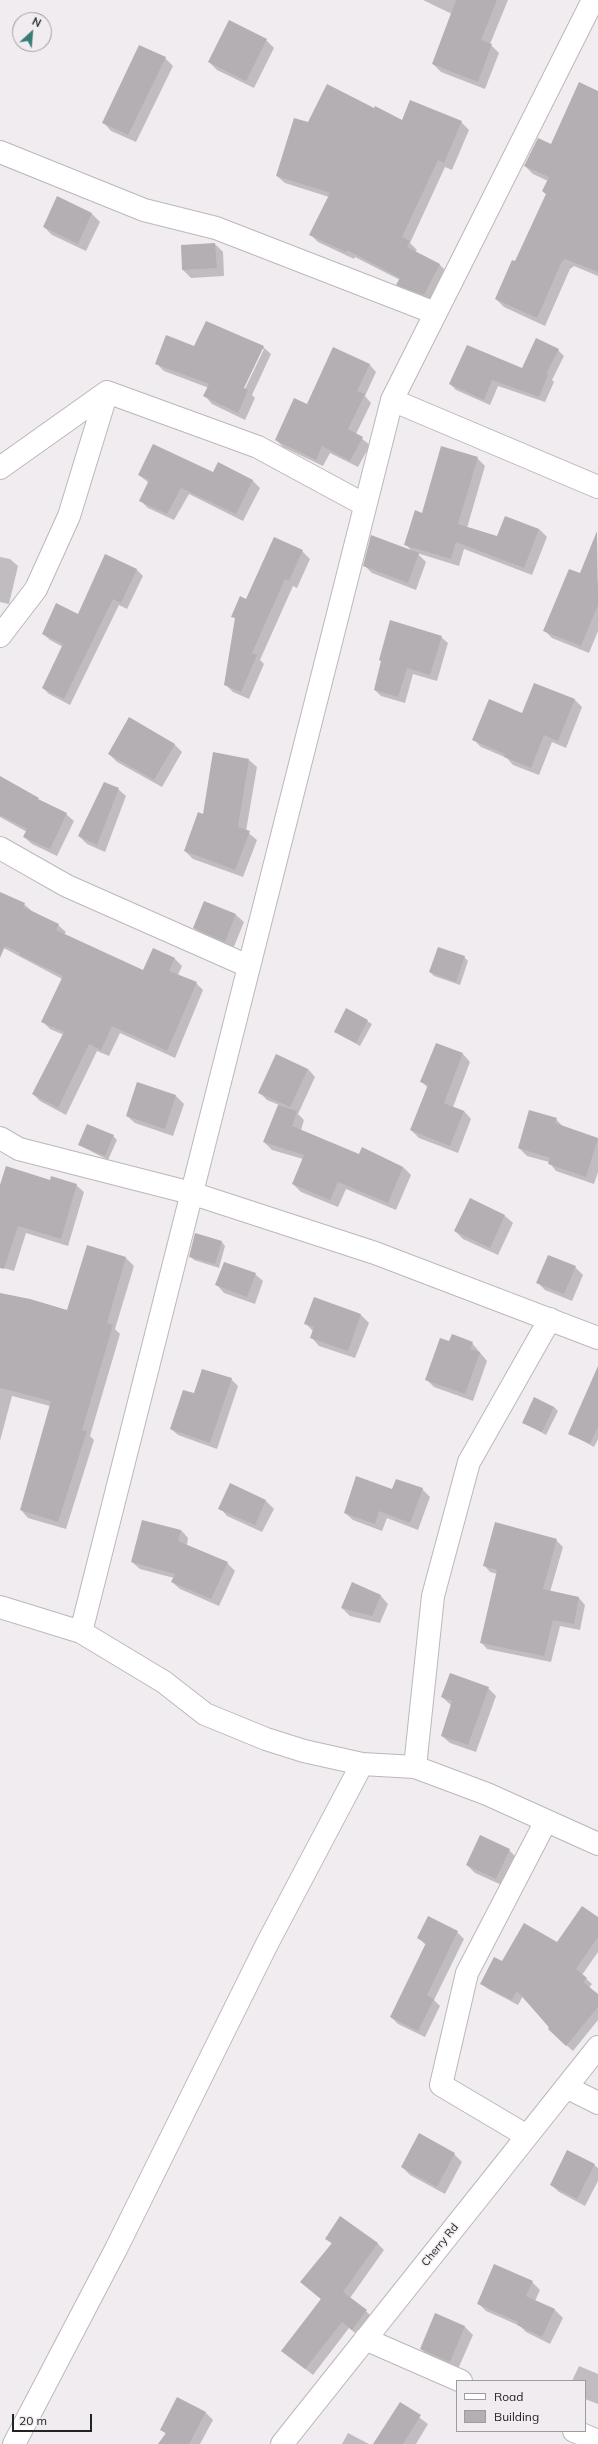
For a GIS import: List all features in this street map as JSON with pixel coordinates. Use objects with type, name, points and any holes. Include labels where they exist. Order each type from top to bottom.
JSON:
[{"type":"street","points":[[81,1632],[392,400],[592,0]]},
{"type":"street","points":[[0,152],[144,210],[216,228],[435,313]]},
{"type":"street","points":[[107,392],[258,447],[366,505]]},
{"type":"street","points":[[0,468],[107,392]]},
{"type":"street","points":[[0,636],[36,590],[69,516],[107,392]]},
{"type":"street","points":[[392,400],[598,487]]},
{"type":"street","points":[[0,848],[67,886],[248,966]]},
{"type":"street","points":[[0,1138],[19,1150],[191,1193],[375,1253],[550,1319],[597,1334]]},
{"type":"street","points":[[415,1767],[433,1596],[469,1462],[550,1319]]},
{"type":"street","points":[[0,1607],[81,1632],[164,1682],[205,1714],[266,1739],[304,1751],[362,1764],[415,1767],[487,1794],[598,1844]]},
{"type":"street","points":[[14,2444],[116,2249],[267,1944],[362,1764]]},
{"type":"street","points":[[527,2136],[441,2085],[466,1973],[546,1821]]},
{"type":"street","name":"Cherry Rd","points":[[282,2444],[598,2047]]},
{"type":"street","points":[[566,2087],[598,2103]]},
{"type":"street","points":[[365,2339],[459,2380]]},
{"type":"street","points":[[576,2432],[598,2441]]},
{"type":"building","points":[[456,0],[497,0],[481,40],[492,44],[478,82],[432,64]]},
{"type":"building","points":[[229,20],[267,39],[246,81],[208,62]]},
{"type":"building","points":[[139,45],[166,57],[128,135],[102,123]]},
{"type":"building","points":[[579,82],[598,91],[598,272],[565,259],[562,261],[537,318],[495,299],[512,260],[515,261],[546,194],[542,191],[549,177],[524,166],[538,138],[551,144]]},
{"type":"building","points":[[327,84],[374,108],[375,106],[402,120],[410,100],[462,121],[444,163],[438,160],[402,237],[410,241],[407,247],[440,264],[424,295],[396,285],[400,278],[347,250],[346,252],[309,235],[330,193],[276,176],[294,118],[308,122]]},
{"type":"building","points":[[57,196],[92,213],[78,244],[43,227]]},
{"type":"building","points":[[215,243],[217,268],[182,270],[181,245]]},
{"type":"building","points":[[206,321],[264,346],[244,388],[248,390],[238,413],[203,396],[209,384],[155,364],[166,335],[194,346]]},
{"type":"building","points":[[536,338],[559,349],[546,374],[548,375],[539,397],[492,380],[484,400],[449,384],[467,345],[522,368]]},
{"type":"building","points":[[333,347],[370,364],[357,391],[365,394],[348,429],[363,437],[350,461],[322,446],[316,460],[275,440],[294,398],[307,404]]},
{"type":"building","points":[[153,444],[213,472],[218,462],[253,480],[236,514],[181,488],[167,514],[139,501],[149,480],[138,475]]},
{"type":"building","points":[[441,446],[478,457],[458,524],[497,536],[505,516],[539,529],[524,568],[456,542],[451,559],[404,545],[415,510],[422,513]]},
{"type":"building","points":[[597,531],[598,605],[581,646],[543,631],[569,569],[580,573]]},
{"type":"building","points":[[371,535],[419,553],[408,583],[363,566]]},
{"type":"building","points":[[274,537],[303,550],[289,581],[285,579],[252,653],[257,655],[241,692],[224,685],[235,618],[231,617],[240,596],[246,599]]},
{"type":"building","points":[[105,554],[137,569],[121,603],[113,599],[64,699],[42,688],[63,644],[42,634],[56,603],[78,614]]},
{"type":"building","points":[[390,620],[442,636],[430,675],[407,668],[398,697],[374,690],[381,661],[379,660]]},
{"type":"building","points":[[534,683],[575,699],[558,741],[544,735],[531,768],[504,757],[505,754],[472,740],[489,699],[522,713]]},
{"type":"building","points":[[129,717],[175,744],[154,780],[108,754]]},
{"type":"building","points":[[213,752],[249,759],[238,827],[250,831],[235,870],[184,851],[198,812],[203,814]]},
{"type":"building","points":[[0,776],[39,798],[38,799],[67,813],[50,849],[23,837],[27,829],[0,815]]},
{"type":"building","points":[[104,782],[119,788],[97,845],[78,836]]},
{"type":"building","points":[[0,892],[25,903],[23,907],[59,924],[56,930],[143,970],[153,948],[175,958],[169,971],[197,982],[167,1051],[112,1026],[101,1050],[89,1044],[58,1108],[32,1094],[64,1032],[41,1022],[63,976],[19,955],[20,953],[5,946],[0,958]]},
{"type":"building","points":[[204,901],[236,914],[225,942],[193,928]]},
{"type":"building","points":[[438,947],[465,956],[456,982],[429,972]]},
{"type":"building","points":[[346,1008],[368,1020],[356,1043],[334,1032]]},
{"type":"building","points":[[436,1043],[463,1053],[444,1103],[464,1111],[450,1146],[410,1130],[428,1085],[420,1082]]},
{"type":"building","points":[[276,1054],[308,1069],[290,1107],[258,1093]]},
{"type":"building","points":[[137,1082],[176,1095],[165,1129],[126,1116]]},
{"type":"building","points":[[278,1105],[297,1111],[292,1126],[359,1154],[362,1147],[403,1167],[388,1203],[338,1182],[330,1200],[292,1184],[304,1155],[263,1142]]},
{"type":"building","points":[[529,1110],[557,1118],[555,1123],[598,1138],[586,1177],[548,1164],[550,1158],[518,1148]]},
{"type":"building","points":[[87,1124],[114,1135],[105,1156],[78,1145]]},
{"type":"building","points":[[6,1166],[50,1180],[51,1176],[77,1184],[61,1239],[18,1226],[4,1269],[0,1268],[0,1185]]},
{"type":"building","points":[[470,1198],[505,1215],[490,1248],[454,1231]]},
{"type":"building","points":[[195,1233],[222,1241],[215,1264],[189,1257]]},
{"type":"building","points":[[87,1245],[126,1257],[107,1323],[113,1325],[82,1430],[87,1431],[58,1522],[20,1510],[51,1401],[0,1388],[0,1293],[30,1299],[67,1310]]},
{"type":"building","points":[[548,1255],[576,1266],[564,1294],[536,1283]]},
{"type":"building","points":[[224,1262],[256,1273],[247,1297],[215,1285]]},
{"type":"building","points":[[314,1297],[361,1314],[348,1351],[310,1338],[314,1327],[304,1324]]},
{"type":"building","points":[[452,1334],[473,1342],[470,1349],[480,1352],[465,1394],[425,1380],[440,1338],[449,1341]]},
{"type":"building","points":[[598,1366],[598,1427],[590,1444],[568,1434]]},
{"type":"building","points":[[202,1369],[232,1378],[210,1443],[170,1429],[183,1390],[194,1393]]},
{"type":"building","points":[[534,1397],[554,1407],[542,1432],[522,1423]]},
{"type":"building","points":[[356,1476],[392,1489],[396,1479],[423,1488],[410,1523],[379,1511],[375,1524],[344,1513]]},
{"type":"building","points":[[230,1483],[266,1500],[255,1525],[218,1509]]},
{"type":"building","points":[[142,1520],[181,1530],[178,1541],[228,1562],[211,1599],[171,1582],[175,1574],[131,1562]]},
{"type":"building","points":[[495,1522],[557,1539],[543,1589],[579,1597],[574,1624],[553,1620],[544,1656],[480,1643],[497,1570],[483,1566]]},
{"type":"building","points":[[352,1582],[381,1595],[372,1616],[341,1608]]},
{"type":"building","points":[[450,1673],[489,1687],[468,1745],[441,1736],[452,1701],[441,1697]]},
{"type":"building","points":[[480,1835],[510,1849],[496,1879],[466,1865]]},
{"type":"building","points":[[582,1906],[598,1917],[598,1937],[576,1969],[587,1978],[583,1982],[598,1994],[598,2007],[566,2046],[548,2029],[549,2027],[517,1991],[512,2000],[480,1984],[494,1957],[502,1961],[524,1923],[557,1942]]},
{"type":"building","points":[[428,1916],[458,1931],[427,1995],[434,1999],[418,2031],[390,2017],[426,1943],[417,1938]]},
{"type":"building","points":[[419,2133],[455,2153],[437,2187],[401,2167]]},
{"type":"building","points":[[567,2150],[595,2164],[577,2199],[550,2185]]},
{"type":"building","points":[[340,2216],[378,2243],[343,2292],[367,2310],[352,2330],[342,2322],[305,2369],[281,2351],[321,2299],[300,2282],[332,2243],[325,2239]]},
{"type":"building","points":[[494,2264],[533,2281],[526,2296],[555,2309],[542,2337],[517,2325],[518,2322],[477,2304]]},
{"type":"building","points":[[435,2313],[465,2326],[450,2362],[420,2349]]},
{"type":"building","points":[[177,2397],[206,2412],[189,2444],[158,2444],[166,2433],[160,2430]]},
{"type":"building","points":[[400,2402],[421,2415],[403,2444],[373,2444]]}]
